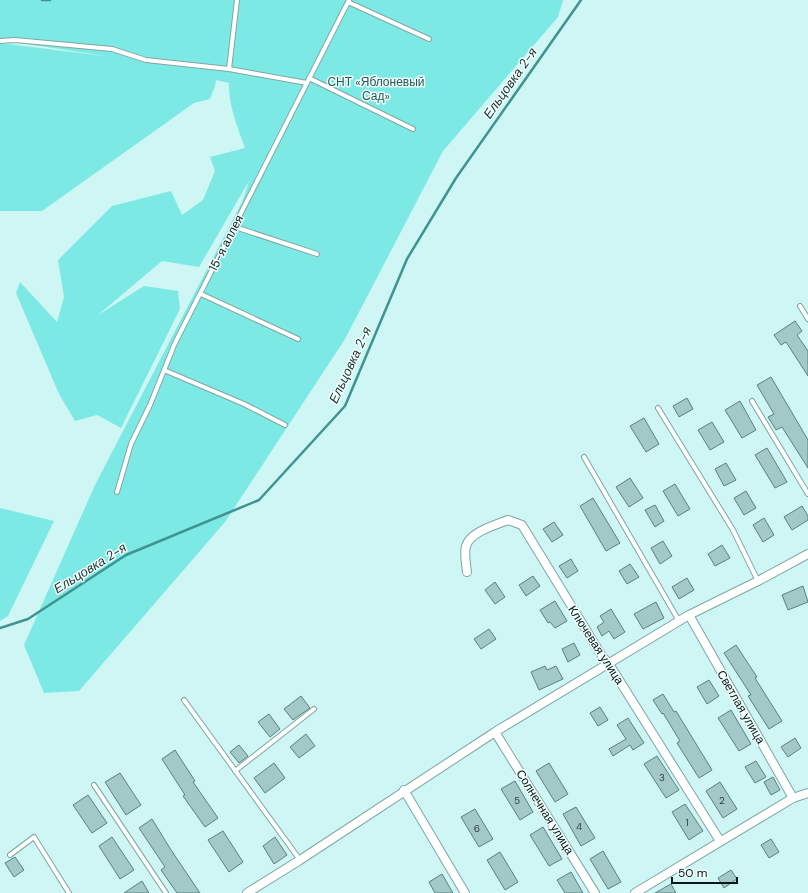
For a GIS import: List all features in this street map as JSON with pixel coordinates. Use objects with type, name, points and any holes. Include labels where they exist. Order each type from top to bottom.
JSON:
[{"type":"street","name":"Ключевая улица","points":[[466,572],[466,548],[468,541],[483,530],[508,520],[522,525],[602,656],[609,664],[720,841]]},
{"type":"street","points":[[247,893],[495,732],[689,615],[758,581],[808,554]]},
{"type":"street","name":"Светлая улица","points":[[689,615],[793,798]]},
{"type":"street","name":"Солнечная улица","points":[[495,732],[595,893]]},
{"type":"street","points":[[404,790],[465,893]]},
{"type":"street","points":[[635,893],[793,798],[808,793]]},
{"type":"lane","points":[[229,69],[237,0]]},
{"type":"lane","points":[[349,1],[429,39]]},
{"type":"lane","name":"15-я аллея","points":[[116,492],[131,444],[150,405],[175,343],[349,1]]},
{"type":"lane","points":[[0,41],[15,40],[112,49],[146,60],[229,69],[308,80],[413,129]]},
{"type":"lane","points":[[235,227],[317,254]]},
{"type":"lane","points":[[200,294],[298,339]]},
{"type":"lane","points":[[800,306],[808,319]]},
{"type":"lane","points":[[164,370],[244,404],[285,425]]},
{"type":"lane","points":[[752,401],[808,494]]},
{"type":"lane","points":[[658,408],[733,530],[758,581]]},
{"type":"lane","points":[[584,457],[679,621]]},
{"type":"lane","points":[[184,700],[300,860]]},
{"type":"lane","points":[[235,771],[314,709]]},
{"type":"lane","points":[[94,785],[166,893]]},
{"type":"lane","points":[[10,855],[34,837],[69,893]]},
{"type":"green space","name":"СНТ «Яблоневый Сад»","points":[[0,0],[563,0],[558,17],[443,151],[345,339],[225,522],[79,691],[44,693],[24,645],[95,485],[242,202],[249,181],[199,267],[162,261],[98,315],[144,286],[178,291],[180,309],[121,428],[97,415],[75,421],[59,394],[16,293],[20,282],[57,322],[64,297],[58,260],[112,206],[171,191],[182,215],[203,200],[215,171],[210,157],[245,148],[230,100],[229,83],[216,80],[210,99],[194,103],[42,211],[0,211],[0,43],[112,57],[0,40]]},
{"type":"green space","points":[[0,508],[54,521],[8,616],[0,621]]},
{"type":"building","points":[[795,321],[802,331],[797,335],[808,351],[808,376],[786,342],[781,345],[774,335]]},
{"type":"building","points":[[771,377],[808,440],[808,468],[782,427],[776,430],[768,417],[774,414],[757,385]]},
{"type":"building","points":[[687,398],[693,409],[679,417],[673,406]]},
{"type":"building","points":[[740,401],[756,430],[742,438],[725,410]]},
{"type":"building","points":[[644,418],[659,444],[646,452],[630,426]]},
{"type":"building","points":[[712,422],[724,442],[710,450],[698,430]]},
{"type":"building","points":[[767,448],[787,482],[775,488],[755,455]]},
{"type":"building","points":[[726,463],[736,480],[724,486],[715,469]]},
{"type":"building","points":[[630,478],[643,498],[629,507],[616,487]]},
{"type":"building","points":[[675,484],[690,509],[678,516],[663,491]]},
{"type":"building","points":[[746,491],[756,508],[744,515],[734,498]]},
{"type":"building","points":[[593,498],[620,543],[606,551],[580,506]]},
{"type":"building","points":[[655,505],[664,521],[655,527],[645,510]]},
{"type":"building","points":[[802,506],[808,516],[808,520],[792,530],[784,517]]},
{"type":"building","points":[[764,518],[774,535],[763,542],[753,525]]},
{"type":"building","points":[[554,522],[563,535],[552,542],[543,529]]},
{"type":"building","points":[[663,541],[672,556],[660,564],[651,548]]},
{"type":"building","points":[[722,545],[730,558],[715,566],[708,554]]},
{"type":"building","points":[[571,559],[578,571],[567,578],[559,566]]},
{"type":"building","points":[[630,564],[639,577],[627,584],[619,571]]},
{"type":"building","points":[[533,576],[540,586],[526,596],[519,585]]},
{"type":"building","points":[[687,578],[694,590],[679,599],[672,587]]},
{"type":"building","points":[[495,582],[505,597],[495,604],[485,590]]},
{"type":"building","points":[[803,586],[808,602],[788,610],[782,595]]},
{"type":"building","points":[[555,601],[567,621],[555,628],[550,622],[548,623],[540,610]]},
{"type":"building","points":[[656,602],[664,618],[643,629],[634,614]]},
{"type":"building","points":[[611,609],[625,632],[614,639],[609,631],[602,636],[597,627],[604,622],[600,616]]},
{"type":"building","points":[[489,629],[496,639],[481,649],[474,639]]},
{"type":"building","points":[[574,643],[580,655],[568,662],[562,649]]},
{"type":"building","points":[[736,645],[757,677],[755,678],[782,721],[769,729],[748,696],[751,695],[724,653]]},
{"type":"building","points":[[545,666],[547,670],[556,666],[563,679],[539,690],[531,672]]},
{"type":"building","points":[[709,680],[719,696],[707,704],[697,687]]},
{"type":"building","points":[[663,694],[674,712],[676,711],[712,770],[699,778],[677,743],[680,741],[663,713],[662,714],[653,700]]},
{"type":"building","points":[[301,696],[310,708],[293,720],[284,709]]},
{"type":"building","points":[[600,707],[608,720],[598,726],[590,713]]},
{"type":"building","points":[[731,710],[751,744],[739,751],[718,718]]},
{"type":"building","points":[[269,714],[280,729],[270,737],[258,722]]},
{"type":"building","points":[[628,718],[644,743],[633,750],[630,745],[613,756],[609,749],[626,739],[617,725]]},
{"type":"building","points":[[306,734],[315,746],[299,758],[290,747]]},
{"type":"building","points":[[795,738],[801,748],[788,757],[781,747]]},
{"type":"building","points":[[239,745],[248,756],[239,763],[230,752]]},
{"type":"building","points":[[175,750],[195,781],[193,782],[218,818],[205,827],[183,796],[185,795],[162,759]]},
{"type":"building","points":[[657,756],[679,790],[666,798],[644,764]]},
{"type":"building","points":[[756,761],[766,777],[755,783],[745,767]]},
{"type":"building","points":[[274,763],[285,778],[265,793],[254,778]]},
{"type":"building","points":[[549,763],[568,794],[555,802],[536,771]]},
{"type":"building","points":[[120,773],[141,805],[126,815],[105,782]]},
{"type":"building","points":[[773,777],[780,790],[771,795],[764,782]]},
{"type":"building","points":[[515,781],[533,812],[520,820],[501,789]]},
{"type":"building","points":[[720,782],[737,809],[723,818],[706,791]]},
{"type":"building","points":[[88,795],[107,823],[92,833],[73,805]]},
{"type":"building","points":[[685,804],[703,831],[689,840],[672,812]]},
{"type":"building","points":[[576,807],[595,838],[581,846],[563,814]]},
{"type":"building","points":[[475,809],[493,839],[479,847],[461,817]]},
{"type":"building","points":[[152,819],[200,893],[177,893],[161,870],[165,867],[139,828]]},
{"type":"building","points":[[543,827],[562,859],[549,866],[530,835]]},
{"type":"building","points":[[223,831],[243,862],[229,872],[208,840]]},
{"type":"building","points":[[112,837],[134,870],[120,879],[99,846]]},
{"type":"building","points":[[275,837],[287,855],[274,864],[263,846]]},
{"type":"building","points":[[771,839],[779,852],[769,858],[761,845]]},
{"type":"building","points":[[603,851],[621,882],[608,889],[590,859]]},
{"type":"building","points":[[500,852],[518,882],[505,890],[487,860]]},
{"type":"building","points":[[15,857],[24,870],[14,877],[5,863]]},
{"type":"building","points":[[731,870],[737,879],[724,888],[718,878]]},
{"type":"building","points":[[571,872],[583,893],[565,893],[557,880]]},
{"type":"building","points":[[442,874],[453,893],[435,893],[429,882]]},
{"type":"building","points":[[142,881],[149,893],[124,893]]},
{"type":"building","points":[[671,884],[676,893],[655,893]]},
{"type":"waterway","points":[[42,0],[50,0]]},
{"type":"waterway","name":"Ельцовка 2-я","points":[[0,628],[28,619],[126,555],[259,500],[345,406],[407,259],[456,178],[581,0]]}]
